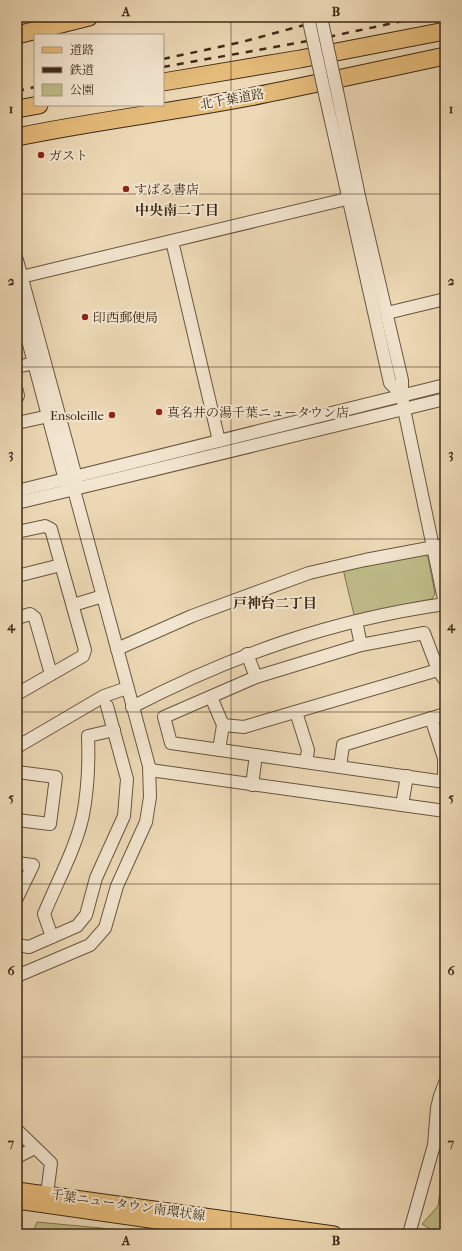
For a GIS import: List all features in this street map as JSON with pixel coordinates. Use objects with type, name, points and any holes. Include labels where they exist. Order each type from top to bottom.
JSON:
[{"type":"highway","points":[[17,35],[89,17]]},
{"type":"highway","points":[[164,82],[300,59],[445,31]]},
{"type":"highway","name":"北千葉道路","points":[[17,137],[82,124],[249,97],[445,56]]},
{"type":"highway","points":[[17,110],[35,106]]},
{"type":"main road","name":"千葉ニュータウン南環状線","points":[[17,1190],[334,1234]]},
{"type":"main road","name":"千葉ニュータウン南環状線","points":[[17,1202],[248,1234]]},
{"type":"street","points":[[132,707],[163,691],[247,654],[310,633],[388,613],[445,604],[404,409],[402,380],[387,313],[325,94],[308,17]]},
{"type":"street","points":[[321,17],[337,91],[354,198],[390,383],[402,395]]},
{"type":"street","points":[[19,278],[354,198]]},
{"type":"street","points":[[172,241],[218,441]]},
{"type":"street","points":[[17,260],[19,278],[74,490],[150,770],[150,791],[146,822],[117,886],[105,928],[90,945],[17,976]]},
{"type":"street","points":[[17,299],[49,416],[71,478]]},
{"type":"street","points":[[387,313],[445,300]]},
{"type":"street","points":[[17,367],[34,363]]},
{"type":"street","points":[[17,491],[445,385]]},
{"type":"street","points":[[17,391],[17,396]]},
{"type":"street","points":[[17,503],[445,399]]},
{"type":"street","points":[[17,423],[49,416]]},
{"type":"street","points":[[17,532],[45,526],[52,529],[85,650],[83,656],[17,694]]},
{"type":"street","points":[[117,649],[192,616],[309,573],[365,560],[445,545]]},
{"type":"street","points":[[17,576],[61,565]]},
{"type":"street","points":[[73,605],[103,596]]},
{"type":"street","points":[[17,618],[30,614],[35,618],[51,674]]},
{"type":"street","points":[[356,621],[361,645]]},
{"type":"street","points":[[431,718],[444,758],[444,782],[171,743],[164,717],[256,677],[361,645],[424,633],[438,670],[445,680]]},
{"type":"street","points":[[247,654],[256,677]]},
{"type":"street","points":[[223,725],[244,727],[438,670]]},
{"type":"street","points":[[17,747],[104,696],[127,688]]},
{"type":"street","points":[[211,697],[223,725],[219,750]]},
{"type":"street","points":[[17,946],[29,947],[77,926],[86,915],[96,878],[124,816],[127,779],[107,706]]},
{"type":"street","points":[[296,712],[308,750],[306,762]]},
{"type":"street","points":[[340,767],[343,745],[445,714]]},
{"type":"street","points":[[52,937],[44,914],[76,840],[83,815],[88,780],[88,736],[114,730]]},
{"type":"street","points":[[252,785],[256,755]]},
{"type":"street","points":[[150,770],[445,811]]},
{"type":"street","points":[[17,772],[56,777],[50,824],[17,820]]},
{"type":"street","points":[[402,805],[406,776]]},
{"type":"street","points":[[17,863],[33,865],[17,898]]},
{"type":"street","points":[[409,1234],[434,1145],[437,1108],[445,1083]]},
{"type":"street","points":[[17,1130],[51,1163],[47,1194]]},
{"type":"street","points":[[17,1157],[35,1148]]},
{"type":"green space","points":[[421,553],[428,557],[435,594],[432,599],[354,615],[343,569]]},
{"type":"green space","points":[[445,1154],[445,1234],[438,1234],[422,1224],[438,1206]]},
{"type":"green space","points":[[37,1222],[164,1234],[32,1234]]},
{"type":"railway","points":[[164,59],[242,42],[334,17]]},
{"type":"railway","points":[[164,67],[319,39],[421,17]]},
{"type":"railway","points":[[17,91],[34,87]]},
{"type":"place","name":"ガスト","points":[[41,155]]},
{"type":"place","name":"すばる書店","points":[[126,189]]},
{"type":"place","name":"印西郵便局","points":[[85,317]]},
{"type":"place","name":"真名井の湯千葉ニュータウン店","points":[[159,412]]},
{"type":"place","name":"Ensoleille","points":[[112,415]]},
{"type":"district","name":"中央南二丁目","points":[[177,210]]},
{"type":"district","name":"戸神台二丁目","points":[[275,603]]}]
